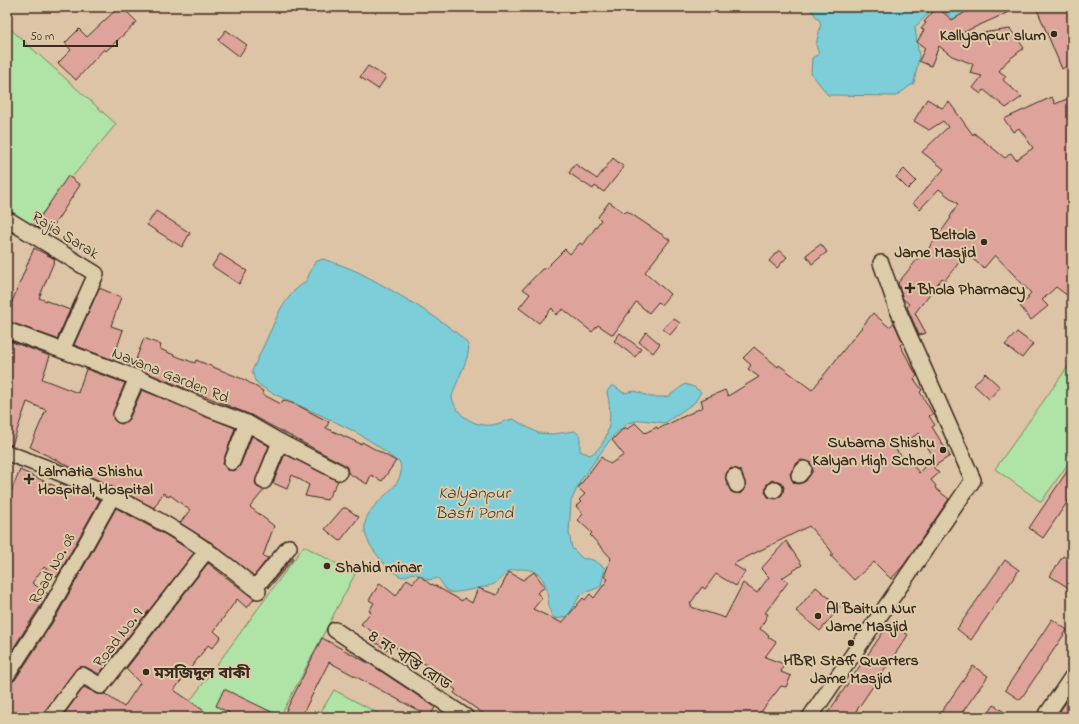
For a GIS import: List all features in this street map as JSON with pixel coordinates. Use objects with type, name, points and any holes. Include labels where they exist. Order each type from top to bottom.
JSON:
[{"type":"street","name":"Rajia Sarak","points":[[7,219],[96,274],[62,350]]},
{"type":"street","points":[[810,717],[973,480],[897,308],[880,263]]},
{"type":"street","name":"Navana Garden Rd","points":[[7,330],[137,378],[209,409],[247,423],[280,442],[339,472]]},
{"type":"street","points":[[122,415],[137,378]]},
{"type":"street","points":[[232,462],[247,423]]},
{"type":"street","points":[[264,481],[280,442]]},
{"type":"street","points":[[7,453],[47,468],[175,528],[233,569],[256,590],[289,547]]},
{"type":"street","name":"Road No. 08","points":[[7,675],[48,612],[80,552],[112,498]]},
{"type":"street","name":"Road No. 9","points":[[51,717],[82,675],[102,686],[207,550]]},
{"type":"street","name":"৪ নং বস্তি রোড","points":[[335,630],[466,717]]},
{"type":"street","points":[[1045,717],[1072,677]]},
{"type":"green space","points":[[7,26],[116,124],[30,228],[7,213]]},
{"type":"green space","points":[[1072,361],[1072,458],[1041,502],[995,469]]},
{"type":"green space","points":[[304,546],[355,574],[280,717],[213,717],[188,704]]},
{"type":"green space","points":[[334,690],[385,717],[318,717]]},
{"type":"water","points":[[809,7],[935,7],[915,27],[919,57],[914,83],[896,96],[828,95],[811,73],[812,58],[819,54],[816,45],[821,23]]},
{"type":"water","points":[[939,7],[963,7],[963,15],[958,23]]},
{"type":"water","name":"Kalyanpur Basti Pond","points":[[323,259],[342,265],[383,286],[418,306],[451,328],[462,338],[468,345],[469,350],[452,397],[461,414],[473,422],[492,425],[513,419],[538,433],[553,434],[575,431],[580,436],[580,451],[590,455],[603,443],[609,427],[610,409],[607,392],[611,386],[614,386],[624,393],[635,391],[651,397],[669,396],[685,384],[694,387],[701,392],[695,402],[665,423],[641,420],[628,423],[612,437],[581,480],[571,501],[569,533],[572,548],[583,559],[597,562],[605,568],[601,586],[581,595],[568,615],[562,618],[555,618],[551,613],[546,586],[542,578],[534,571],[522,569],[511,570],[494,584],[472,590],[450,592],[446,590],[438,578],[429,580],[414,573],[402,577],[390,570],[375,552],[366,536],[365,522],[370,511],[396,483],[401,473],[399,461],[396,461],[374,443],[362,436],[336,422],[275,394],[255,381],[252,371],[281,308],[294,291],[306,281],[315,262]]},
{"type":"building","points":[[119,7],[122,7],[137,22],[106,51],[104,49],[76,80],[58,63],[71,50],[65,43],[79,29],[87,37]]},
{"type":"building","points":[[937,7],[952,20],[974,7],[1020,7],[953,37],[1010,29],[1024,48],[1007,61],[999,71],[1006,76],[1003,80],[1022,97],[1006,108],[984,90],[981,94],[973,88],[982,76],[970,73],[973,64],[952,56],[939,46],[931,66],[919,61],[925,48],[917,42],[924,30],[921,29],[926,23],[924,22]]},
{"type":"building","points":[[1036,7],[1072,7],[1072,63],[1062,69]]},
{"type":"building","points":[[226,30],[247,45],[239,56],[218,40]]},
{"type":"building","points":[[368,66],[386,77],[378,89],[360,77]]},
{"type":"building","points":[[1052,97],[1055,104],[1072,97],[1072,299],[1056,287],[1042,300],[1048,306],[1031,320],[1020,306],[1029,298],[1027,297],[1031,293],[995,255],[984,268],[966,254],[945,280],[942,278],[915,313],[926,333],[919,335],[907,307],[909,304],[903,299],[898,283],[924,251],[926,252],[951,218],[950,217],[958,204],[939,189],[920,209],[913,203],[944,169],[922,152],[948,127],[943,121],[929,130],[914,121],[927,99],[942,108],[949,102],[973,135],[974,133],[1005,158],[1011,153],[1016,160],[1033,148],[1019,128],[1013,132],[1004,119]]},
{"type":"building","points":[[613,158],[624,167],[604,192],[595,186],[593,189],[569,173],[575,164],[597,179]]},
{"type":"building","points":[[904,169],[916,181],[908,189],[896,177]]},
{"type":"building","points":[[68,176],[80,185],[48,234],[35,225]]},
{"type":"building","points":[[609,202],[625,213],[627,211],[670,240],[645,272],[670,294],[661,305],[658,302],[649,313],[636,302],[613,335],[598,325],[592,332],[563,309],[556,315],[552,308],[539,323],[519,308],[530,294],[523,289],[542,269],[545,269],[565,249],[570,254],[580,243],[583,245],[601,220],[598,217]]},
{"type":"building","points":[[156,211],[190,233],[182,247],[147,225]]},
{"type":"building","points":[[821,244],[827,252],[812,264],[806,255]]},
{"type":"building","points":[[34,248],[55,259],[39,298],[70,310],[57,339],[7,321],[7,314]]},
{"type":"building","points":[[779,250],[787,257],[777,268],[769,261]]},
{"type":"building","points":[[220,254],[247,271],[239,284],[212,266]]},
{"type":"building","points":[[99,288],[121,297],[111,326],[123,330],[113,360],[74,345]]},
{"type":"building","points":[[873,313],[889,327],[894,323],[903,343],[900,345],[917,376],[914,379],[922,390],[920,392],[933,414],[929,416],[935,425],[932,427],[950,456],[933,467],[939,473],[931,480],[936,486],[935,488],[949,499],[903,566],[891,579],[874,562],[854,580],[831,556],[833,554],[829,548],[809,526],[733,564],[745,572],[736,586],[716,574],[705,589],[702,587],[690,604],[692,605],[691,607],[725,618],[743,583],[757,593],[769,577],[761,569],[786,541],[802,565],[782,578],[788,582],[765,613],[768,614],[760,629],[776,642],[765,657],[784,664],[781,672],[791,676],[786,687],[781,686],[757,717],[488,717],[454,693],[456,690],[450,686],[451,684],[425,664],[419,661],[417,662],[391,644],[387,650],[370,639],[374,633],[361,624],[371,612],[369,611],[374,603],[369,600],[380,583],[396,596],[407,579],[413,583],[419,575],[431,585],[432,584],[462,601],[464,598],[472,603],[478,588],[497,595],[509,572],[523,580],[534,572],[545,587],[537,593],[542,598],[533,609],[562,623],[583,598],[585,600],[590,594],[594,598],[608,579],[604,577],[611,558],[590,535],[592,533],[578,520],[583,514],[576,506],[581,502],[579,500],[585,494],[578,488],[601,457],[610,464],[624,455],[612,440],[625,427],[627,429],[635,423],[645,433],[657,427],[658,429],[703,407],[701,400],[725,390],[728,396],[759,377],[748,369],[751,365],[743,358],[754,347],[778,367],[779,365],[812,390]],"holes":[[[919,433],[933,456],[919,473],[911,462],[909,464],[895,449]],[[801,460],[810,462],[813,470],[806,481],[798,484],[793,482],[790,474],[797,463]],[[731,468],[740,470],[745,482],[744,490],[740,494],[731,492],[726,480],[727,472]],[[772,480],[781,482],[784,487],[782,495],[776,499],[768,497],[765,492],[767,484]]]},
{"type":"building","points":[[673,318],[680,323],[670,335],[663,329]]},
{"type":"building","points":[[646,332],[660,344],[653,353],[639,342]]},
{"type":"building","points":[[1017,332],[1033,344],[1022,358],[1005,345]]},
{"type":"building","points":[[620,333],[641,349],[635,357],[614,341]]},
{"type":"building","points":[[144,338],[161,345],[160,349],[181,358],[195,363],[196,360],[245,380],[263,391],[262,394],[281,404],[283,400],[297,405],[329,422],[326,428],[361,444],[362,442],[396,461],[382,481],[371,475],[367,484],[348,473],[347,467],[343,464],[251,415],[133,367]]},
{"type":"building","points":[[7,340],[50,356],[42,379],[78,393],[86,369],[125,383],[113,412],[114,420],[118,423],[122,424],[129,419],[142,390],[235,428],[223,464],[228,470],[234,471],[240,466],[252,436],[269,446],[255,482],[257,487],[264,490],[250,507],[274,526],[263,556],[268,558],[254,576],[212,543],[180,523],[190,510],[170,495],[169,497],[163,493],[154,508],[30,447],[46,410],[27,402],[12,445],[7,444]]},
{"type":"building","points":[[985,373],[1000,387],[989,399],[974,385]]},
{"type":"building","points":[[285,454],[338,481],[327,500],[305,496],[309,485],[292,475],[287,489],[273,483]]},
{"type":"building","points":[[1072,464],[1072,495],[1043,538],[1029,528]]},
{"type":"building","points":[[20,470],[59,488],[61,483],[100,500],[57,577],[44,567],[32,583],[48,594],[7,658],[7,493],[10,494]]},
{"type":"building","points":[[116,508],[166,535],[194,553],[99,674],[86,667],[78,667],[44,712],[42,717],[7,717],[7,684],[15,680],[56,617]]},
{"type":"building","points":[[343,508],[346,508],[359,517],[340,541],[325,529]]},
{"type":"building","points":[[1063,556],[1072,561],[1072,590],[1050,576]]},
{"type":"building","points":[[293,557],[294,558],[269,588],[268,587]]},
{"type":"building","points":[[1005,560],[1019,570],[971,640],[957,629]]},
{"type":"building","points":[[208,563],[254,599],[247,608],[237,599],[214,631],[221,637],[212,648],[208,645],[174,690],[213,717],[62,717],[84,687],[97,694],[105,694],[124,707],[140,683],[126,669]]},
{"type":"building","points":[[816,587],[840,607],[820,631],[796,611]]},
{"type":"building","points":[[1052,619],[1067,630],[1020,700],[1005,690]]},
{"type":"building","points":[[890,622],[908,635],[852,717],[825,717]]},
{"type":"building","points":[[322,638],[370,664],[435,707],[430,717],[329,662],[301,717],[283,717]]},
{"type":"building","points":[[973,666],[988,676],[959,717],[938,717]]},
{"type":"building","points":[[224,689],[282,717],[237,717],[216,706]]},
{"type":"building","points":[[1072,693],[1072,717],[1056,717]]},
{"type":"building","points":[[994,705],[1011,717],[986,717]]},
{"type":"place","name":"Kallyanpur slum","points":[[1054,34]]},
{"type":"place","name":"Beltola Jame Masjid","points":[[984,242]]},
{"type":"place","name":"Bhola Pharmacy","points":[[910,288]]},
{"type":"place","name":"Subarna Shishu Kalyan High School","points":[[943,450]]},
{"type":"place","name":"Lalmatia Shishu Hospital, Hospital","points":[[29,479]]},
{"type":"place","name":"Shahid minar","points":[[327,566]]},
{"type":"place","name":"Al Baitun Nur Jame Masjid","points":[[818,616]]},
{"type":"place","name":"HBRI Staff Quarters Jame Masjid","points":[[851,643]]},
{"type":"place","name":"মসজিদুল বাকী","points":[[146,672]]}]
